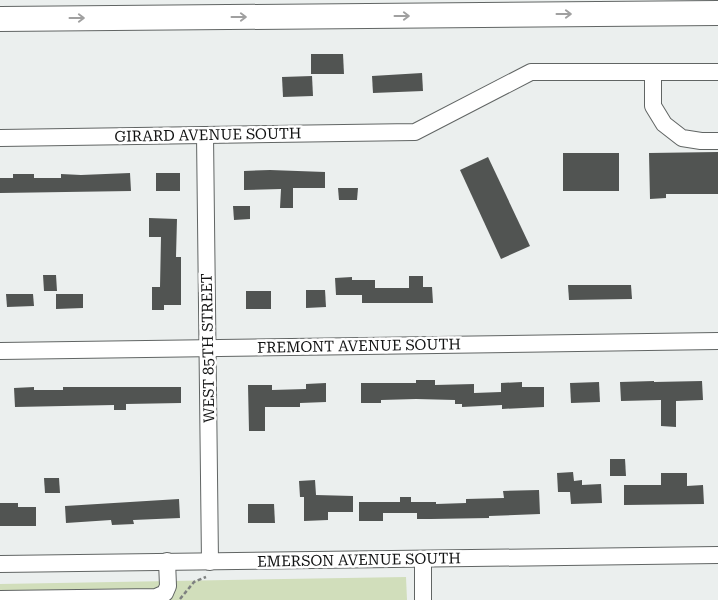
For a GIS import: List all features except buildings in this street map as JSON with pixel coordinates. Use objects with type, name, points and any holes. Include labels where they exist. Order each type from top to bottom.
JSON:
[{"type":"highway","points":[[0,19],[718,13]]},
{"type":"street","name":"GIRARD AVENUE SOUTH","points":[[0,138],[415,132],[531,72],[653,72]]},
{"type":"street","points":[[718,72],[653,72],[653,106],[664,124],[682,138],[718,141]]},
{"type":"street","name":"WEST 85TH STREET","points":[[205,135],[209,569]]},
{"type":"street","name":"FREMONT AVENUE SOUTH","points":[[0,351],[718,341]]},
{"type":"street","name":"EMERSON AVENUE SOUTH","points":[[0,564],[167,561],[209,569],[423,559],[718,555]]},
{"type":"street","points":[[423,559],[423,600]]},
{"type":"street","points":[[0,599],[156,596],[165,593],[168,586],[167,561]]},
{"type":"path","points":[[180,600],[194,582],[209,569]]},
{"type":"green space","points":[[406,577],[407,600],[0,600],[0,584]]}]
